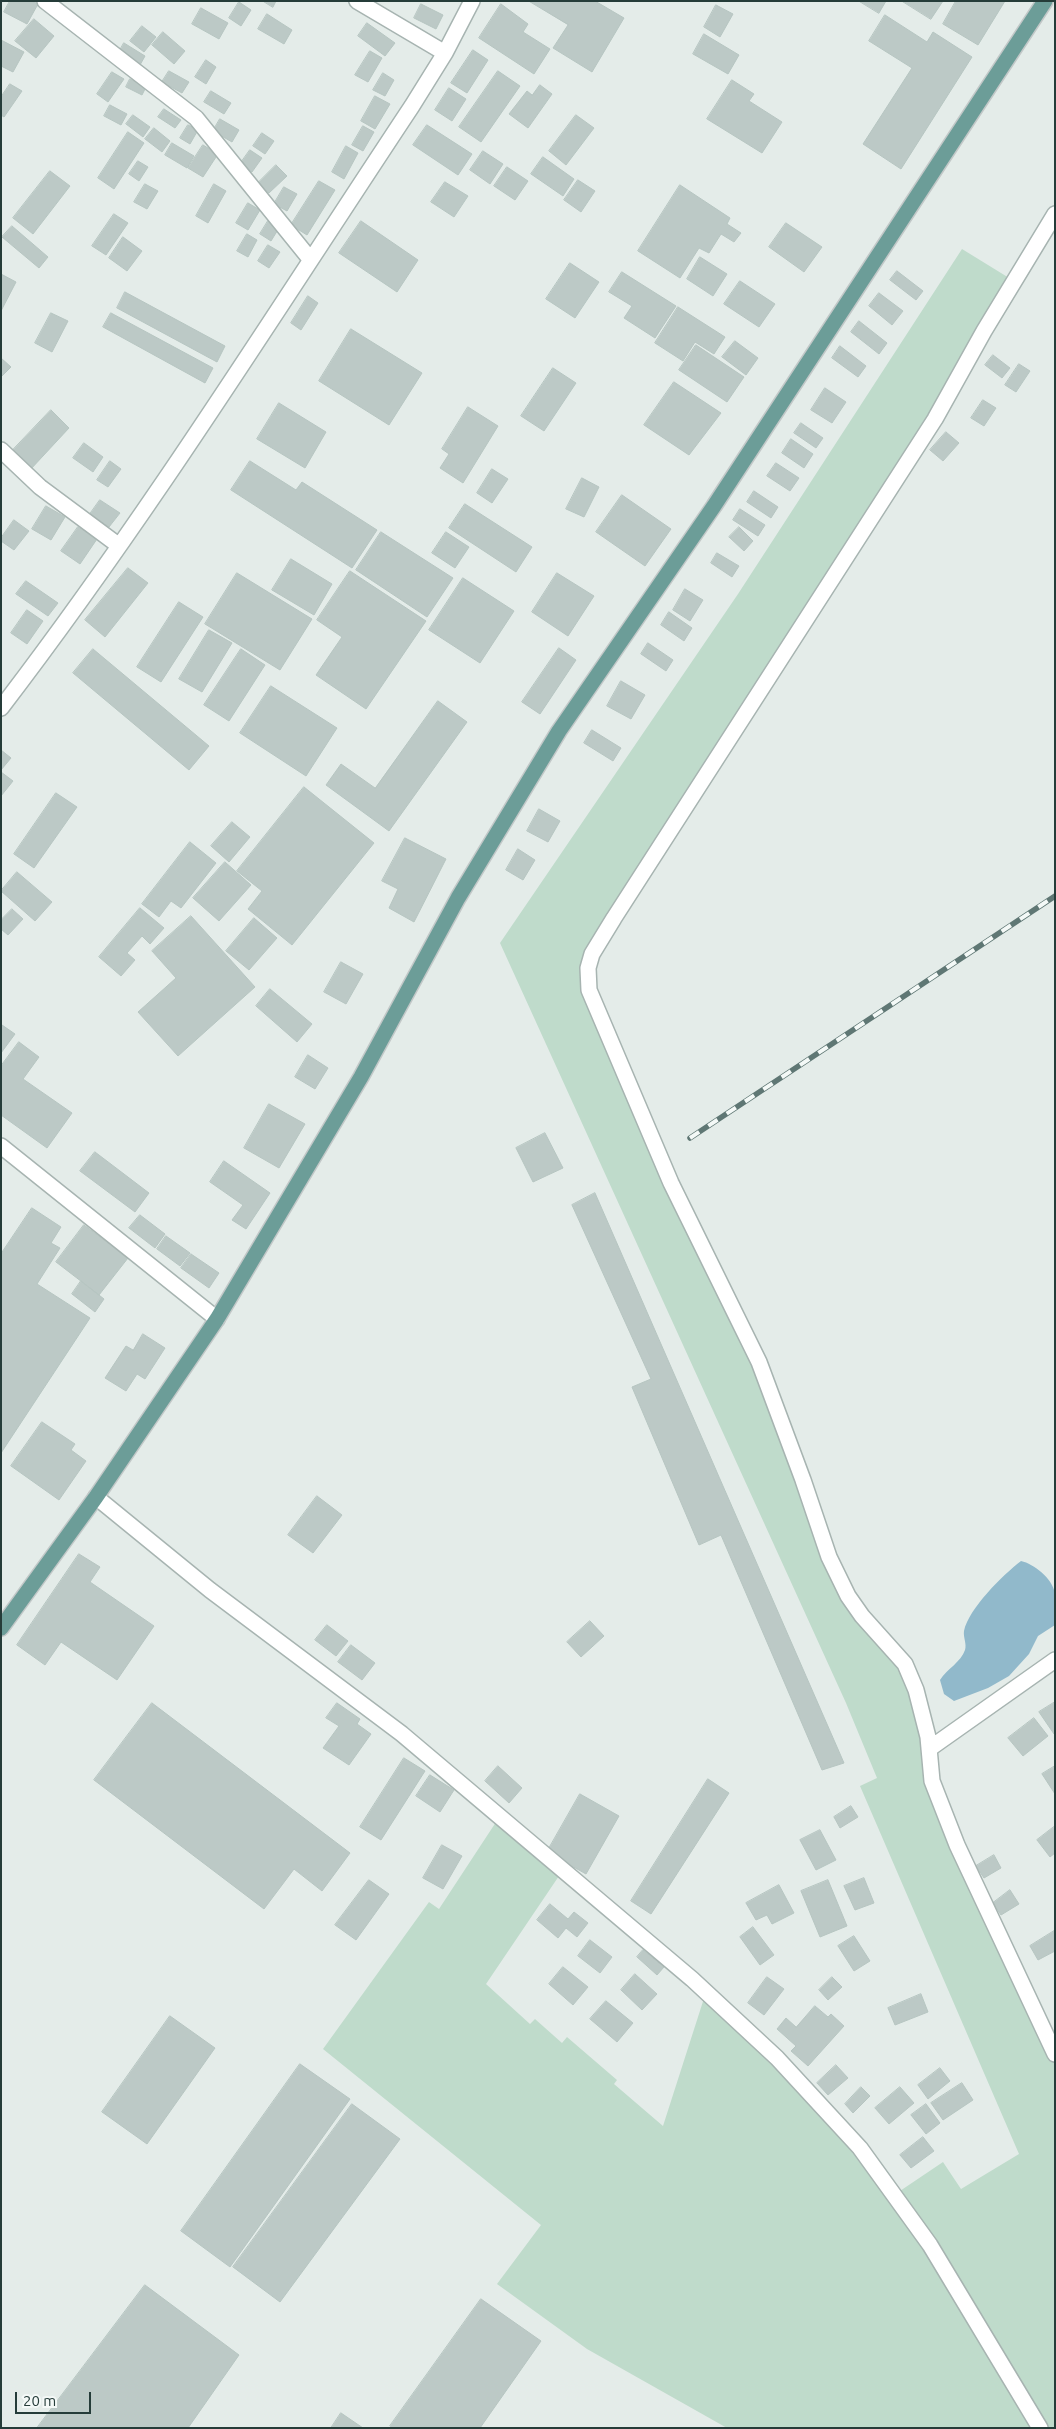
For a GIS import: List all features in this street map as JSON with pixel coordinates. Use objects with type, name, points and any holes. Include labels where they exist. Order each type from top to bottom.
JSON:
[{"type":"main road","points":[[1,1628],[96,1497],[217,1320],[361,1077],[458,898],[559,732],[719,498],[1045,1]]},
{"type":"street","points":[[45,1],[196,118],[310,259]]},
{"type":"street","points":[[356,1],[445,53]]},
{"type":"street","points":[[1,708],[35,664],[180,456],[445,53],[472,1]]},
{"type":"street","points":[[1055,214],[984,332],[935,419],[614,918],[592,954],[588,968],[589,990],[628,1079],[645,1125],[671,1183],[759,1362],[803,1480],[829,1557],[848,1596],[862,1616],[905,1664],[916,1690],[929,1749],[932,1781],[956,1845],[1055,2054]]},
{"type":"street","points":[[1,450],[40,487],[118,545]]},
{"type":"street","points":[[1,1146],[217,1320]]},
{"type":"street","points":[[96,1497],[210,1590],[402,1734],[692,1979],[776,2058],[860,2148],[930,2245],[1040,2428]]},
{"type":"street","points":[[929,1749],[1055,1660]]},
{"type":"green space","points":[[962,249],[1014,281],[592,954],[589,990],[736,1312],[829,1557],[905,1664],[932,1781],[1055,2054],[1055,2428],[727,2428],[587,2349],[497,2284],[541,2225],[323,2049],[429,1902],[439,1909],[500,1816],[563,1870],[486,1984],[530,2024],[535,2019],[562,2043],[567,2037],[617,2080],[614,2084],[663,2126],[706,1992],[894,2195],[943,2162],[961,2189],[1019,2154],[860,1786],[877,1778],[846,1703],[500,943],[738,594]]},
{"type":"water","points":[[1021,1561],[1042,1572],[1053,1587],[1055,1593],[1055,1625],[1038,1636],[1029,1654],[1009,1676],[988,1688],[954,1701],[944,1694],[940,1680],[963,1654],[965,1648],[964,1631],[967,1622],[979,1602]]},
{"type":"building","points":[[10,1],[32,1],[38,4],[27,24],[4,12]]},
{"type":"building","points":[[263,1],[276,1],[273,7]]},
{"type":"building","points":[[529,1],[595,1],[624,18],[592,72],[553,48],[568,25]]},
{"type":"building","points":[[859,1],[886,1],[879,13]]},
{"type":"building","points":[[902,1],[943,1],[931,19]]},
{"type":"building","points":[[956,1],[1005,1],[978,45],[943,24]]},
{"type":"building","points":[[239,2],[251,10],[241,26],[229,18]]},
{"type":"building","points":[[421,4],[443,15],[436,29],[414,18]]},
{"type":"building","points":[[501,4],[528,24],[523,32],[550,49],[534,74],[479,38]]},
{"type":"building","points":[[716,5],[733,14],[720,37],[704,27]]},
{"type":"building","points":[[201,8],[228,23],[219,39],[192,24]]},
{"type":"building","points":[[267,14],[292,30],[284,44],[258,29]]},
{"type":"building","points":[[885,15],[927,42],[933,32],[972,57],[901,169],[863,144],[912,68],[869,41]]},
{"type":"building","points":[[34,19],[54,36],[36,58],[15,41]]},
{"type":"building","points":[[367,23],[395,43],[385,56],[358,36]]},
{"type":"building","points":[[142,26],[156,37],[144,52],[130,41]]},
{"type":"building","points":[[163,32],[185,51],[174,64],[152,45]]},
{"type":"building","points":[[704,34],[739,55],[728,74],[693,54]]},
{"type":"building","points":[[1,40],[24,52],[13,72],[1,66]]},
{"type":"building","points":[[124,43],[145,56],[140,65],[119,52]]},
{"type":"building","points":[[473,50],[488,60],[467,93],[451,83]]},
{"type":"building","points":[[370,51],[382,58],[368,82],[355,75]]},
{"type":"building","points":[[206,60],[216,67],[206,84],[195,77]]},
{"type":"building","points":[[169,71],[189,82],[182,93],[162,82]]},
{"type":"building","points":[[498,71],[520,86],[481,142],[459,127]]},
{"type":"building","points":[[112,72],[124,79],[108,102],[97,94]]},
{"type":"building","points":[[383,73],[394,80],[385,96],[373,90]]},
{"type":"building","points":[[130,79],[146,87],[142,95],[126,87]]},
{"type":"building","points":[[732,80],[754,94],[749,101],[782,122],[762,153],[707,119]]},
{"type":"building","points":[[10,84],[22,91],[4,117],[1,115],[1,97]]},
{"type":"building","points":[[540,85],[552,94],[528,128],[509,114],[527,91],[532,95]]},
{"type":"building","points":[[449,88],[466,99],[452,121],[435,110]]},
{"type":"building","points":[[211,91],[231,103],[224,114],[204,102]]},
{"type":"building","points":[[375,96],[390,104],[375,129],[361,121]]},
{"type":"building","points":[[110,105],[127,114],[121,125],[104,116]]},
{"type":"building","points":[[164,109],[181,120],[175,128],[158,117]]},
{"type":"building","points":[[133,115],[150,127],[143,137],[126,124]]},
{"type":"building","points":[[576,115],[594,128],[566,165],[549,151]]},
{"type":"building","points":[[220,119],[239,130],[232,142],[213,131]]},
{"type":"building","points":[[188,125],[198,130],[190,144],[180,138]]},
{"type":"building","points":[[427,125],[472,154],[458,175],[413,145]]},
{"type":"building","points":[[363,126],[374,132],[363,151],[352,145]]},
{"type":"building","points":[[154,128],[170,141],[162,152],[145,139]]},
{"type":"building","points":[[128,132],[144,143],[114,189],[98,178]]},
{"type":"building","points":[[262,133],[274,141],[265,154],[253,146]]},
{"type":"building","points":[[172,143],[194,156],[187,168],[165,155]]},
{"type":"building","points":[[203,145],[218,154],[203,177],[188,168]]},
{"type":"building","points":[[346,146],[358,153],[344,179],[332,172]]},
{"type":"building","points":[[250,150],[262,158],[252,172],[240,164]]},
{"type":"building","points":[[483,151],[503,164],[490,184],[470,170]]},
{"type":"building","points":[[543,157],[574,179],[563,196],[531,174]]},
{"type":"building","points":[[138,161],[148,167],[139,181],[129,174]]},
{"type":"building","points":[[276,165],[287,176],[269,193],[258,183]]},
{"type":"building","points":[[507,167],[528,181],[515,200],[494,186]]},
{"type":"building","points":[[50,171],[70,186],[33,234],[13,218]]},
{"type":"building","points":[[578,180],[595,191],[581,212],[564,200]]},
{"type":"building","points":[[319,181],[335,190],[307,235],[291,225]]},
{"type":"building","points":[[445,182],[468,196],[454,217],[431,202]]},
{"type":"building","points":[[145,184],[158,191],[147,209],[134,202]]},
{"type":"building","points":[[214,184],[226,191],[208,223],[196,216]]},
{"type":"building","points":[[680,185],[730,218],[727,224],[741,233],[734,242],[721,234],[709,253],[699,248],[680,278],[638,251]]},
{"type":"building","points":[[284,187],[297,194],[287,211],[274,204]]},
{"type":"building","points":[[248,203],[260,210],[248,230],[236,223]]},
{"type":"building","points":[[114,214],[128,223],[106,255],[92,246]]},
{"type":"building","points":[[268,221],[279,228],[271,241],[260,234]]},
{"type":"building","points":[[361,221],[418,260],[397,292],[339,253]]},
{"type":"building","points":[[786,223],[822,247],[804,272],[769,247]]},
{"type":"building","points":[[12,226],[48,257],[39,268],[2,237]]},
{"type":"building","points":[[247,234],[257,240],[248,257],[237,251]]},
{"type":"building","points":[[123,237],[142,251],[127,271],[109,258]]},
{"type":"building","points":[[268,245],[280,252],[269,268],[258,261]]},
{"type":"building","points":[[700,257],[727,274],[713,296],[687,279]]},
{"type":"building","points":[[570,263],[599,282],[575,318],[546,299]]},
{"type":"building","points":[[897,271],[923,291],[916,300],[890,280]]},
{"type":"building","points":[[622,272],[676,306],[655,338],[624,318],[632,306],[609,292]]},
{"type":"building","points":[[1,274],[16,282],[1,311]]},
{"type":"building","points":[[740,281],[775,304],[759,327],[724,304]]},
{"type":"building","points":[[125,292],[225,346],[217,362],[117,308]]},
{"type":"building","points":[[879,293],[903,311],[892,325],[869,306]]},
{"type":"building","points":[[308,296],[318,303],[301,330],[291,323]]},
{"type":"building","points":[[678,307],[725,337],[714,354],[695,342],[683,361],[655,343]]},
{"type":"building","points":[[51,313],[68,321],[52,352],[35,343]]},
{"type":"building","points":[[111,313],[213,368],[205,383],[103,327]]},
{"type":"building","points":[[859,321],[887,343],[879,354],[851,332]]},
{"type":"building","points":[[351,329],[422,373],[389,425],[319,381]]},
{"type":"building","points":[[735,341],[758,358],[746,375],[722,357]]},
{"type":"building","points":[[696,345],[744,377],[727,402],[679,370]]},
{"type":"building","points":[[840,346],[866,366],[858,377],[832,358]]},
{"type":"building","points":[[993,355],[1010,368],[1002,378],[985,365]]},
{"type":"building","points":[[1,358],[11,367],[1,377]]},
{"type":"building","points":[[1019,364],[1030,371],[1016,392],[1005,385]]},
{"type":"building","points":[[553,368],[576,383],[544,431],[521,416]]},
{"type":"building","points":[[674,382],[721,413],[689,455],[644,425]]},
{"type":"building","points":[[825,388],[846,402],[832,423],[811,410]]},
{"type":"building","points":[[983,400],[996,408],[984,426],[971,418]]},
{"type":"building","points":[[279,403],[326,432],[305,468],[257,439]]},
{"type":"building","points":[[468,407],[498,426],[463,483],[440,468],[449,454],[442,449]]},
{"type":"building","points":[[51,410],[69,428],[30,470],[11,452]]},
{"type":"building","points":[[801,423],[823,438],[816,448],[794,433]]},
{"type":"building","points":[[946,432],[959,443],[943,461],[930,450]]},
{"type":"building","points":[[791,439],[813,454],[804,468],[782,453]]},
{"type":"building","points":[[84,443],[103,457],[93,472],[73,458]]},
{"type":"building","points":[[110,461],[121,469],[108,487],[97,480]]},
{"type":"building","points":[[250,461],[296,490],[302,482],[377,530],[352,568],[231,490]]},
{"type":"building","points":[[776,463],[799,478],[790,491],[767,476]]},
{"type":"building","points":[[492,469],[508,479],[492,503],[477,493]]},
{"type":"building","points":[[582,478],[599,487],[584,517],[566,509]]},
{"type":"building","points":[[754,491],[778,507],[771,518],[747,502]]},
{"type":"building","points":[[622,495],[671,529],[645,566],[596,532]]},
{"type":"building","points":[[100,500],[120,513],[109,527],[90,514]]},
{"type":"building","points":[[465,504],[532,547],[516,572],[449,528]]},
{"type":"building","points":[[46,506],[65,517],[51,540],[32,529]]},
{"type":"building","points":[[740,509],[765,525],[758,536],[733,520]]},
{"type":"building","points":[[14,520],[29,531],[14,550],[1,541],[1,538]]},
{"type":"building","points":[[78,527],[97,539],[80,564],[61,551]]},
{"type":"building","points":[[739,527],[753,541],[744,551],[729,537]]},
{"type":"building","points":[[381,532],[453,578],[427,617],[356,570]]},
{"type":"building","points":[[446,532],[469,547],[455,568],[432,553]]},
{"type":"building","points":[[717,553],[739,566],[732,577],[711,563]]},
{"type":"building","points":[[291,559],[332,584],[314,615],[272,590]]},
{"type":"building","points":[[128,568],[148,583],[105,637],[85,620]]},
{"type":"building","points":[[350,571],[426,621],[366,709],[316,675],[342,637],[317,620]]},
{"type":"building","points":[[237,573],[312,619],[280,670],[205,624]]},
{"type":"building","points":[[557,573],[594,596],[568,636],[532,612]]},
{"type":"building","points":[[463,578],[514,611],[480,663],[429,630]]},
{"type":"building","points":[[26,581],[58,603],[48,616],[16,594]]},
{"type":"building","points":[[685,589],[703,600],[690,621],[673,610]]},
{"type":"building","points":[[179,602],[203,617],[161,682],[137,667]]},
{"type":"building","points":[[27,610],[43,621],[27,644],[11,633]]},
{"type":"building","points":[[669,612],[692,628],[684,641],[661,625]]},
{"type":"building","points":[[209,630],[232,643],[202,692],[179,679]]},
{"type":"building","points":[[648,643],[673,660],[666,671],[641,654]]},
{"type":"building","points":[[559,648],[576,660],[540,714],[522,702]]},
{"type":"building","points":[[93,649],[209,746],[189,770],[73,673]]},
{"type":"building","points":[[241,649],[265,665],[229,721],[204,705]]},
{"type":"building","points":[[621,681],[645,695],[631,719],[607,706]]},
{"type":"building","points":[[271,686],[337,728],[306,776],[240,733]]},
{"type":"building","points":[[438,701],[467,722],[389,831],[326,785],[341,764],[375,788]]},
{"type":"building","points":[[592,730],[621,748],[613,761],[584,743]]},
{"type":"building","points":[[1,750],[11,758],[1,770]]},
{"type":"building","points":[[1,772],[13,781],[1,796]]},
{"type":"building","points":[[304,787],[374,843],[292,945],[248,909],[262,891],[237,871]]},
{"type":"building","points":[[56,793],[77,807],[34,868],[14,854]]},
{"type":"building","points":[[539,809],[560,821],[548,842],[527,831]]},
{"type":"building","points":[[232,822],[250,837],[229,862],[211,846]]},
{"type":"building","points":[[405,838],[446,859],[414,922],[389,908],[398,889],[382,881]]},
{"type":"building","points":[[190,842],[216,863],[181,908],[171,901],[159,917],[142,904]]},
{"type":"building","points":[[518,849],[535,860],[523,880],[506,870]]},
{"type":"building","points":[[225,862],[251,885],[219,921],[193,898]]},
{"type":"building","points":[[17,872],[52,902],[35,921],[1,891]]},
{"type":"building","points":[[140,908],[164,928],[150,944],[142,936],[127,953],[135,960],[121,976],[99,957]]},
{"type":"building","points":[[12,909],[23,919],[8,935],[1,929],[1,920]]},
{"type":"building","points":[[191,916],[255,987],[178,1056],[138,1012],[176,978],[152,951]]},
{"type":"building","points":[[254,918],[277,938],[249,970],[226,951]]},
{"type":"building","points":[[341,962],[363,974],[346,1004],[324,992]]},
{"type":"building","points":[[270,989],[312,1024],[297,1042],[256,1006]]},
{"type":"building","points":[[1,1025],[15,1034],[1,1053]]},
{"type":"building","points":[[19,1042],[39,1057],[23,1079],[72,1113],[47,1148],[1,1115],[1,1066]]},
{"type":"building","points":[[308,1055],[328,1068],[315,1089],[295,1077]]},
{"type":"building","points":[[269,1104],[305,1124],[279,1168],[244,1148]]},
{"type":"building","points":[[545,1133],[563,1168],[533,1182],[516,1148]]},
{"type":"building","points":[[95,1152],[149,1193],[135,1212],[80,1171]]},
{"type":"building","points":[[224,1161],[270,1193],[246,1229],[232,1220],[243,1205],[210,1182]]},
{"type":"building","points":[[595,1193],[844,1763],[822,1770],[721,1535],[699,1545],[632,1387],[651,1379],[572,1205]]},
{"type":"building","points":[[32,1208],[61,1227],[51,1243],[60,1248],[37,1284],[90,1318],[1,1453],[1,1254]]},
{"type":"building","points":[[140,1215],[165,1234],[155,1248],[129,1228]]},
{"type":"building","points":[[84,1225],[128,1258],[99,1295],[56,1262]]},
{"type":"building","points":[[166,1236],[190,1253],[180,1266],[157,1249]]},
{"type":"building","points":[[191,1254],[219,1273],[209,1288],[181,1268]]},
{"type":"building","points":[[81,1281],[104,1299],[95,1312],[72,1294]]},
{"type":"building","points":[[143,1334],[165,1348],[145,1379],[137,1374],[126,1391],[105,1378],[126,1346],[133,1350]]},
{"type":"building","points":[[42,1422],[75,1444],[71,1450],[86,1461],[59,1500],[11,1466]]},
{"type":"building","points":[[317,1496],[342,1515],[313,1553],[288,1535]]},
{"type":"building","points":[[79,1554],[100,1567],[90,1582],[154,1626],[117,1680],[61,1642],[45,1665],[17,1645]]},
{"type":"building","points":[[590,1621],[604,1636],[581,1657],[567,1642]]},
{"type":"building","points":[[327,1625],[348,1641],[336,1656],[315,1640]]},
{"type":"building","points":[[351,1645],[375,1663],[362,1680],[338,1662]]},
{"type":"building","points":[[1055,1702],[1055,1733],[1054,1734],[1039,1712]]},
{"type":"building","points":[[152,1703],[350,1853],[322,1891],[294,1869],[264,1909],[94,1780]]},
{"type":"building","points":[[337,1703],[360,1719],[357,1724],[371,1734],[349,1765],[323,1748],[339,1726],[326,1718]]},
{"type":"building","points":[[1034,1718],[1048,1736],[1023,1756],[1008,1738]]},
{"type":"building","points":[[404,1758],[425,1771],[381,1840],[360,1827]]},
{"type":"building","points":[[498,1766],[522,1788],[509,1803],[485,1781]]},
{"type":"building","points":[[1055,1766],[1055,1794],[1042,1774]]},
{"type":"building","points":[[430,1775],[454,1790],[440,1812],[416,1796]]},
{"type":"building","points":[[708,1779],[729,1793],[651,1914],[631,1901]]},
{"type":"building","points":[[580,1794],[619,1816],[586,1874],[547,1852]]},
{"type":"building","points":[[851,1806],[858,1817],[840,1828],[834,1817]]},
{"type":"building","points":[[1055,1826],[1055,1853],[1050,1857],[1037,1840]]},
{"type":"building","points":[[820,1830],[836,1860],[816,1870],[800,1840]]},
{"type":"building","points":[[442,1845],[462,1856],[443,1889],[423,1878]]},
{"type":"building","points":[[994,1855],[1001,1868],[984,1878],[976,1866]]},
{"type":"building","points":[[864,1878],[874,1903],[855,1910],[844,1886]]},
{"type":"building","points":[[369,1880],[389,1894],[356,1940],[335,1925]]},
{"type":"building","points":[[828,1880],[847,1926],[820,1937],[801,1891]]},
{"type":"building","points":[[779,1885],[794,1913],[772,1924],[767,1915],[756,1920],[746,1903]]},
{"type":"building","points":[[1010,1890],[1019,1904],[1001,1915],[993,1903]]},
{"type":"building","points":[[550,1904],[568,1919],[574,1912],[588,1923],[577,1937],[566,1928],[558,1938],[537,1920]]},
{"type":"building","points":[[753,1927],[774,1955],[760,1965],[740,1937]]},
{"type":"building","points":[[1054,1931],[1055,1951],[1038,1960],[1030,1946]]},
{"type":"building","points":[[854,1936],[870,1961],[854,1971],[838,1946]]},
{"type":"building","points":[[590,1940],[612,1957],[600,1973],[578,1956]]},
{"type":"building","points":[[643,1950],[664,1967],[657,1975],[637,1957]]},
{"type":"building","points":[[563,1967],[588,1987],[573,2005],[549,1984]]},
{"type":"building","points":[[635,1974],[657,1994],[642,2010],[621,1990]]},
{"type":"building","points":[[767,1977],[784,1989],[764,2015],[748,2003]]},
{"type":"building","points":[[832,1977],[842,1987],[828,2000],[819,1990]]},
{"type":"building","points":[[921,1994],[928,2012],[895,2025],[888,2008]]},
{"type":"building","points":[[606,2001],[633,2023],[617,2042],[590,2019]]},
{"type":"building","points":[[815,2006],[828,2017],[831,2014],[844,2026],[808,2066],[791,2051],[796,2046],[777,2029],[786,2018],[796,2027]]},
{"type":"building","points":[[170,2016],[215,2048],[147,2144],[102,2112]]},
{"type":"building","points":[[300,2064],[350,2099],[230,2267],[181,2231]]},
{"type":"building","points":[[836,2065],[848,2078],[828,2095],[817,2083]]},
{"type":"building","points":[[940,2068],[950,2081],[928,2099],[918,2085]]},
{"type":"building","points":[[962,2083],[973,2100],[943,2120],[931,2103]]},
{"type":"building","points":[[861,2087],[870,2096],[853,2113],[845,2104]]},
{"type":"building","points":[[900,2087],[914,2103],[889,2124],[875,2108]]},
{"type":"building","points":[[352,2104],[400,2139],[280,2302],[233,2267]]},
{"type":"building","points":[[926,2104],[940,2123],[926,2134],[911,2115]]},
{"type":"building","points":[[923,2137],[934,2151],[911,2168],[900,2155]]},
{"type":"building","points":[[145,2285],[239,2355],[188,2428],[37,2428]]},
{"type":"building","points":[[481,2299],[541,2341],[480,2428],[393,2428],[390,2426]]},
{"type":"building","points":[[341,2413],[363,2428],[331,2428]]},
{"type":"railway","points":[[690,1138],[1055,896]]}]
